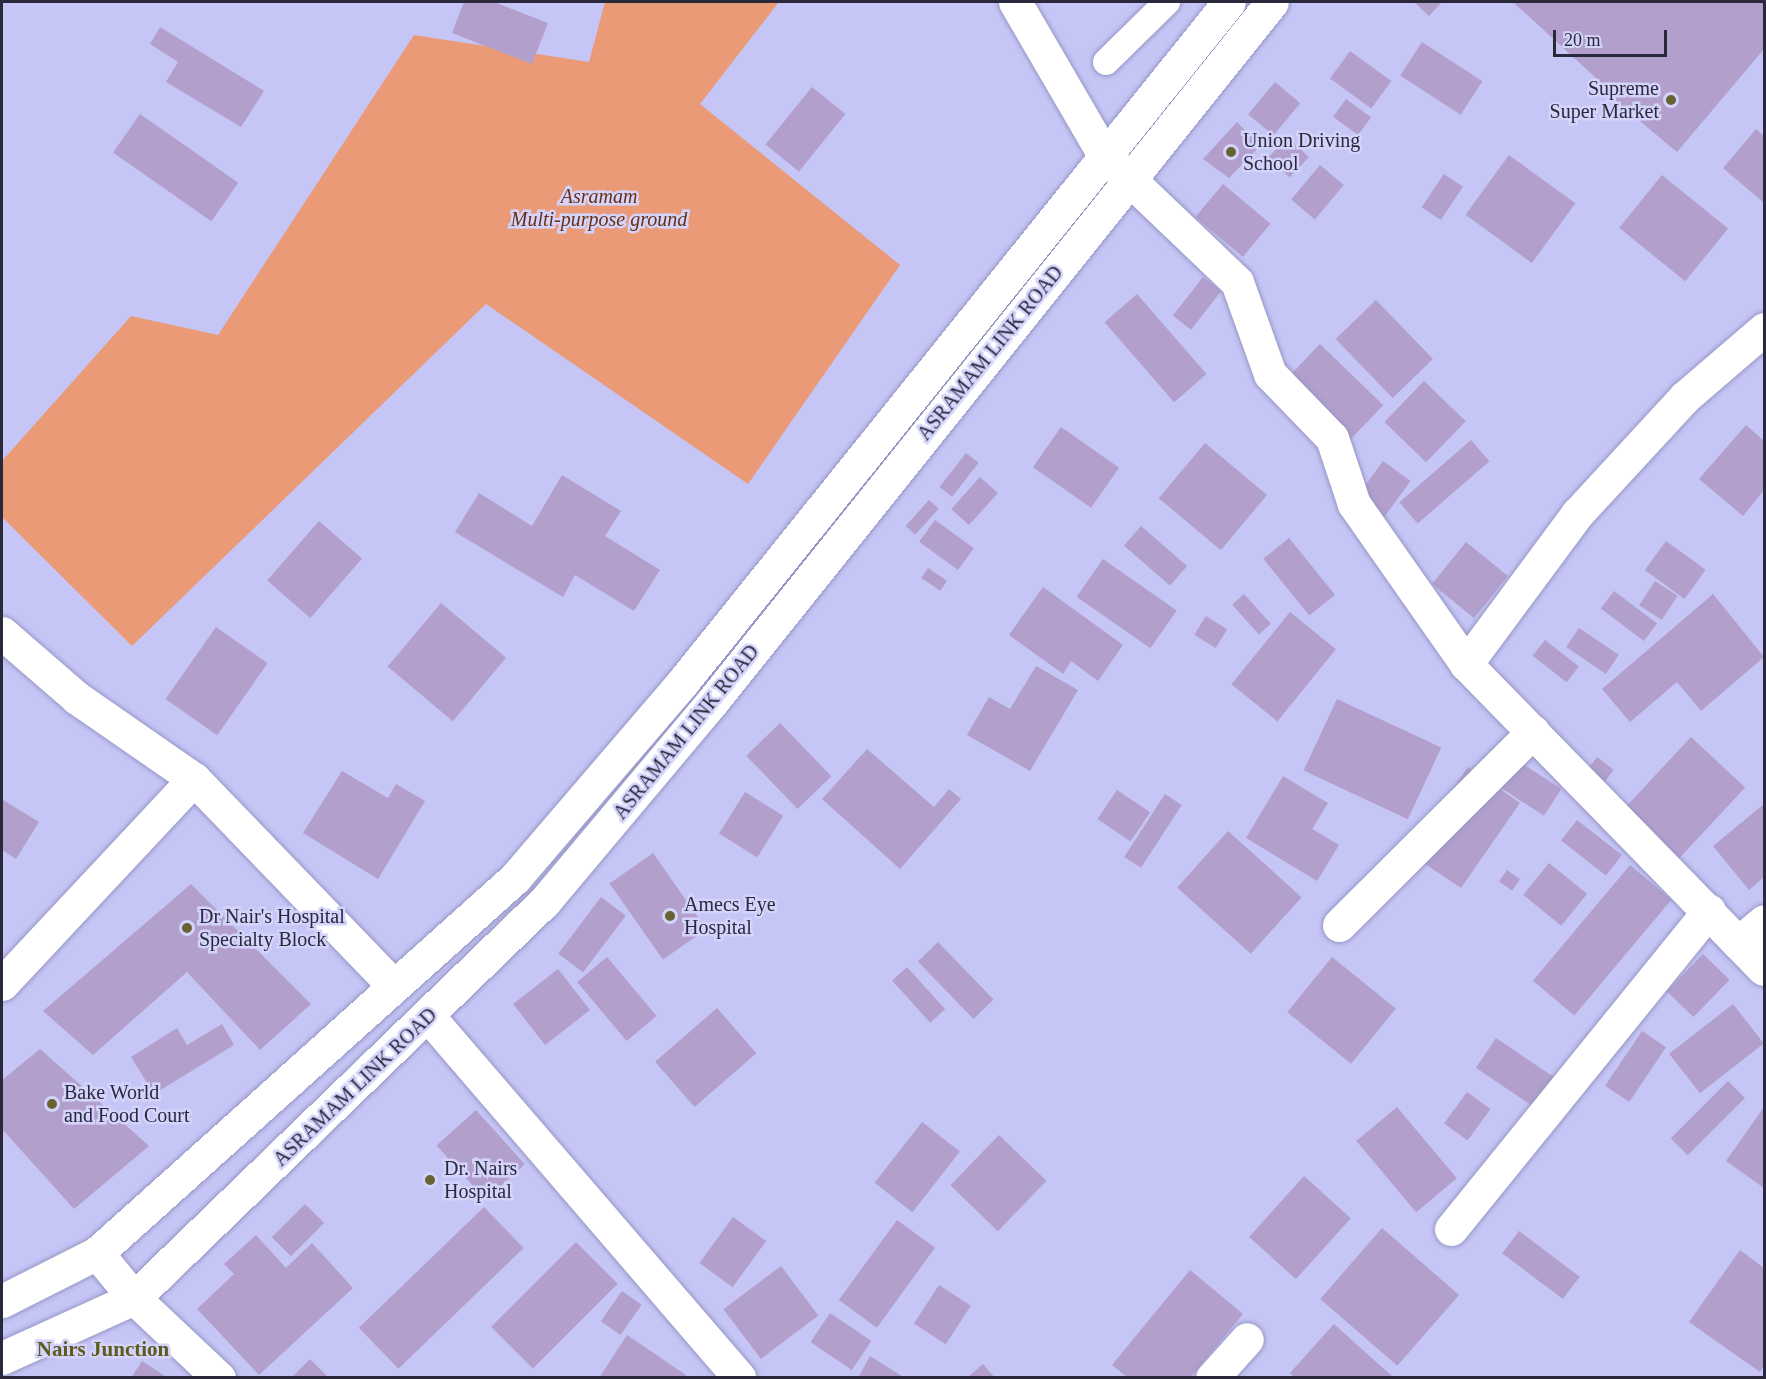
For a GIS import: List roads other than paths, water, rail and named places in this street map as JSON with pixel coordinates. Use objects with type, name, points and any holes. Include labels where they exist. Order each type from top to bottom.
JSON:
[{"type":"street","points":[[1015,2],[1104,155],[1237,282],[1270,374],[1332,438],[1354,504],[1466,663],[1764,969]]},
{"type":"street","points":[[1106,62],[1167,2]]},
{"type":"street","name":"ASRAMAM LINK ROAD","points":[[2,1301],[97,1253],[515,878],[659,710],[1229,2]]},
{"type":"street","name":"ASRAMAM LINK ROAD","points":[[2,1358],[134,1298],[429,1017],[545,901],[704,711],[1272,2]]},
{"type":"street","points":[[1466,663],[1578,514],[1684,397],[1764,329]]},
{"type":"street","points":[[2,633],[77,698],[194,779],[394,986]]},
{"type":"street","points":[[1339,925],[1533,732]]},
{"type":"street","points":[[2,984],[194,779]]},
{"type":"street","points":[[1451,1229],[1709,910]]},
{"type":"street","points":[[1738,943],[1764,921]]},
{"type":"street","points":[[429,1017],[739,1377]]},
{"type":"street","points":[[97,1253],[134,1298],[219,1377]]},
{"type":"street","points":[[1212,1377],[1246,1339]]},
{"type":"place","name":"Supreme Super Market","points":[[1671,100]]},
{"type":"place","name":"Union Driving School","points":[[1231,152]]},
{"type":"place","name":"Amecs Eye Hospital","points":[[670,916]]},
{"type":"place","name":"Dr Nair's Hospital Specialty Block","points":[[187,928]]},
{"type":"place","name":"Bake World and Food Court","points":[[52,1104]]},
{"type":"place","name":"Dr. Nairs Hospital","points":[[430,1180]]},
{"type":"district","name":"Nairs Junction","points":[[103,1349]]},
{"type":"park label","name":"Asramam Multi-purpose ground","points":[[599,208]]}]
